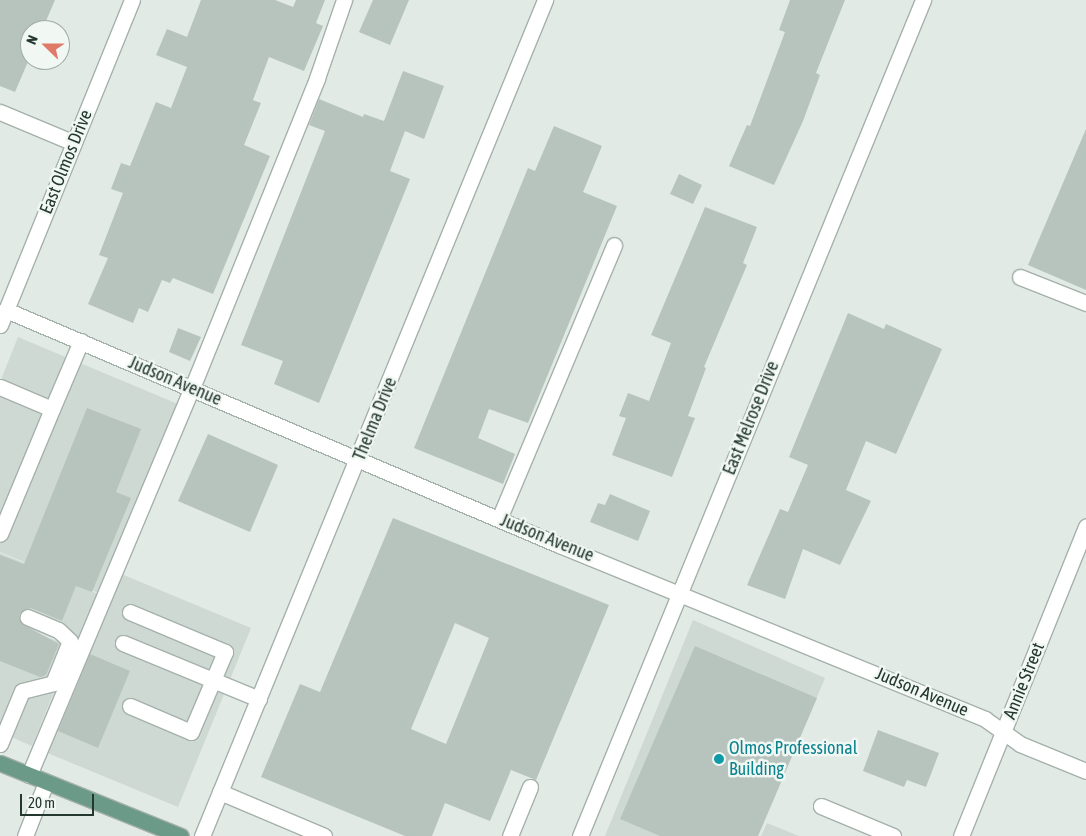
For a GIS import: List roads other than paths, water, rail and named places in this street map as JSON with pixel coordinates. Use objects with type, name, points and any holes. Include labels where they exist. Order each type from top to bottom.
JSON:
[{"type":"main road","points":[[0,763],[181,836]]},
{"type":"street","name":"East Olmos Drive","points":[[0,325],[132,0]]},
{"type":"street","points":[[29,775],[73,650],[192,388],[317,78],[344,0]]},
{"type":"street","name":"Thelma Drive","points":[[202,836],[359,458],[545,0]]},
{"type":"street","name":"East Melrose Drive","points":[[580,836],[922,0]]},
{"type":"street","points":[[0,112],[74,143]]},
{"type":"street","points":[[500,519],[614,245]]},
{"type":"street","points":[[1020,277],[1086,303]]},
{"type":"street","name":"Judson Avenue","points":[[6,310],[500,519],[985,719],[1020,744],[1086,771]]},
{"type":"street","points":[[0,534],[81,341]]},
{"type":"street","points":[[0,387],[52,409]]},
{"type":"street","name":"Annie Street","points":[[961,836],[1086,526]]},
{"type":"street","points":[[130,612],[225,652],[191,732],[130,706]]},
{"type":"street","points":[[0,744],[22,691],[53,683],[73,650],[70,641],[58,630],[28,617]]},
{"type":"street","points":[[123,643],[258,699]]},
{"type":"street","points":[[25,836],[46,782]]},
{"type":"street","points":[[510,836],[530,786]]},
{"type":"street","points":[[220,792],[324,836]]},
{"type":"street","points":[[822,806],[893,836]]},
{"type":"place","name":"Olmos Professional Building","points":[[719,759]]}]
